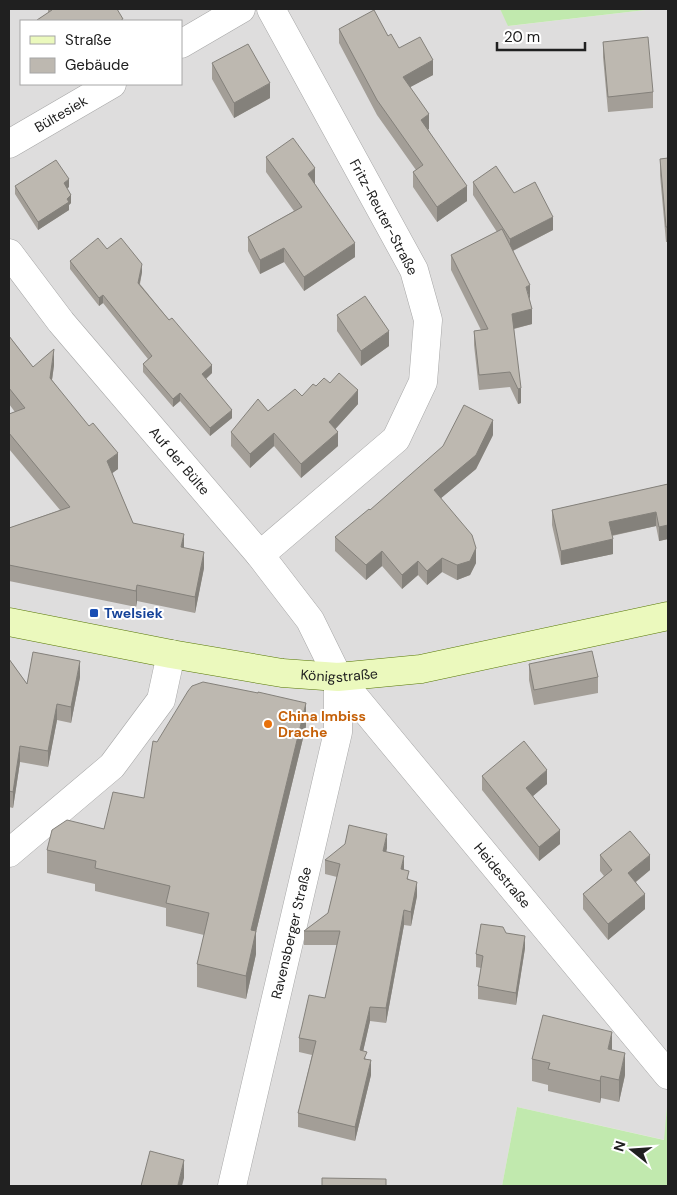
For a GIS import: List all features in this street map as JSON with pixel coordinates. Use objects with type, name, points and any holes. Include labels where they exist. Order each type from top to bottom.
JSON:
[{"type":"main road","name":"Königstraße","points":[[9,622],[171,654],[282,673],[338,677],[421,669],[668,616]]},
{"type":"street","points":[[182,43],[241,9]]},
{"type":"street","name":"Fritz-Reuter-Straße","points":[[260,555],[396,439],[423,382],[428,320],[414,270],[271,9]]},
{"type":"street","name":"Bültesiek","points":[[9,144],[110,85]]},
{"type":"street","name":"Auf der Bülte","points":[[9,253],[61,322],[260,555],[310,620],[338,677]]},
{"type":"street","points":[[9,853],[112,766],[161,700],[171,654]]},
{"type":"street","name":"Heidestraße","points":[[338,677],[668,1074]]},
{"type":"street","name":"Ravensberger Straße","points":[[232,1186],[338,732],[338,677]]},
{"type":"shaded area","points":[[9,9],[500,9],[509,26],[668,9],[668,1109],[665,1140],[517,1107],[502,1186],[9,1186]]},
{"type":"green space","points":[[500,9],[654,9],[508,26]]},
{"type":"green space","points":[[517,1107],[664,1140],[667,1107],[668,1186],[502,1186]]},
{"type":"building","points":[[117,9],[123,19],[37,20],[52,10]]},
{"type":"building","points":[[374,10],[388,36],[391,34],[399,48],[420,37],[433,60],[403,77],[429,114],[421,120],[467,186],[437,207],[413,172],[423,165],[377,100],[339,29]]},
{"type":"building","points":[[648,37],[653,92],[608,97],[603,42]]},
{"type":"building","points":[[248,44],[270,83],[234,103],[212,63]]},
{"type":"building","points":[[293,138],[315,168],[308,174],[355,243],[304,277],[284,248],[260,260],[248,237],[302,207],[266,157]]},
{"type":"building","points":[[668,158],[668,227],[666,227],[660,159]]},
{"type":"building","points":[[56,160],[69,179],[64,183],[71,195],[67,199],[69,202],[38,222],[15,186]]},
{"type":"building","points":[[496,166],[514,193],[535,182],[553,217],[510,239],[473,182]]},
{"type":"building","points":[[502,229],[530,285],[526,287],[532,309],[512,314],[521,388],[518,389],[510,372],[479,375],[474,331],[488,329],[451,255]]},
{"type":"building","points":[[98,238],[107,249],[121,238],[142,264],[138,283],[169,320],[172,318],[212,365],[202,374],[232,410],[210,428],[180,393],[173,399],[143,364],[152,356],[103,295],[99,298],[70,261]]},
{"type":"building","points":[[365,296],[389,331],[361,351],[337,315]]},
{"type":"building","points":[[9,336],[33,367],[54,349],[50,378],[89,426],[93,423],[118,453],[107,461],[133,523],[184,534],[181,547],[204,552],[195,597],[137,585],[136,591],[9,565],[9,528],[70,507],[9,433],[9,414],[25,408],[9,388]]},
{"type":"building","points":[[339,373],[358,390],[329,422],[338,432],[301,464],[274,433],[250,454],[231,432],[258,399],[268,411],[295,389],[302,396],[313,384],[316,386],[324,378],[330,383]]},
{"type":"building","points":[[464,405],[493,420],[476,455],[434,490],[472,535],[476,548],[470,561],[457,565],[442,558],[427,571],[418,561],[402,575],[382,551],[366,565],[335,537],[370,510],[443,446]]},
{"type":"building","points":[[668,484],[668,525],[659,527],[656,512],[609,522],[613,539],[561,551],[552,510]]},
{"type":"building","points":[[592,651],[598,677],[534,690],[529,664]]},
{"type":"building","points":[[33,652],[80,661],[71,707],[57,704],[48,751],[20,746],[13,792],[9,791],[9,659],[27,684]]},
{"type":"building","points":[[203,682],[306,703],[251,930],[256,931],[246,976],[197,964],[209,913],[166,903],[170,886],[95,868],[96,861],[47,850],[52,830],[67,820],[104,829],[113,792],[144,798],[153,741],[157,742],[192,686]]},
{"type":"building","points":[[524,741],[547,770],[526,788],[560,830],[539,847],[482,776]]},
{"type":"building","points":[[349,825],[387,834],[383,851],[404,856],[401,869],[409,871],[407,879],[417,882],[411,912],[404,910],[386,1008],[370,1007],[360,1050],[367,1052],[364,1059],[371,1060],[355,1127],[298,1113],[316,1041],[299,1038],[309,995],[325,998],[340,931],[304,931],[328,913],[340,864],[325,860],[345,844]]},
{"type":"building","points":[[630,831],[650,855],[628,873],[645,894],[608,924],[583,894],[612,870],[600,855]]},
{"type":"building","points":[[481,924],[503,927],[506,933],[525,936],[516,993],[478,986],[483,956],[476,954]]},
{"type":"building","points":[[543,1015],[612,1032],[608,1049],[625,1053],[619,1080],[601,1076],[600,1081],[548,1069],[550,1063],[532,1059]]},
{"type":"building","points":[[150,1151],[184,1160],[178,1185],[184,1186],[141,1186]]},
{"type":"building","points":[[322,1178],[386,1179],[386,1186],[322,1186]]},
{"type":"place","name":"Twelsiek","points":[[94,613]]},
{"type":"place","name":"China Imbiss Drache","points":[[268,724]]}]
